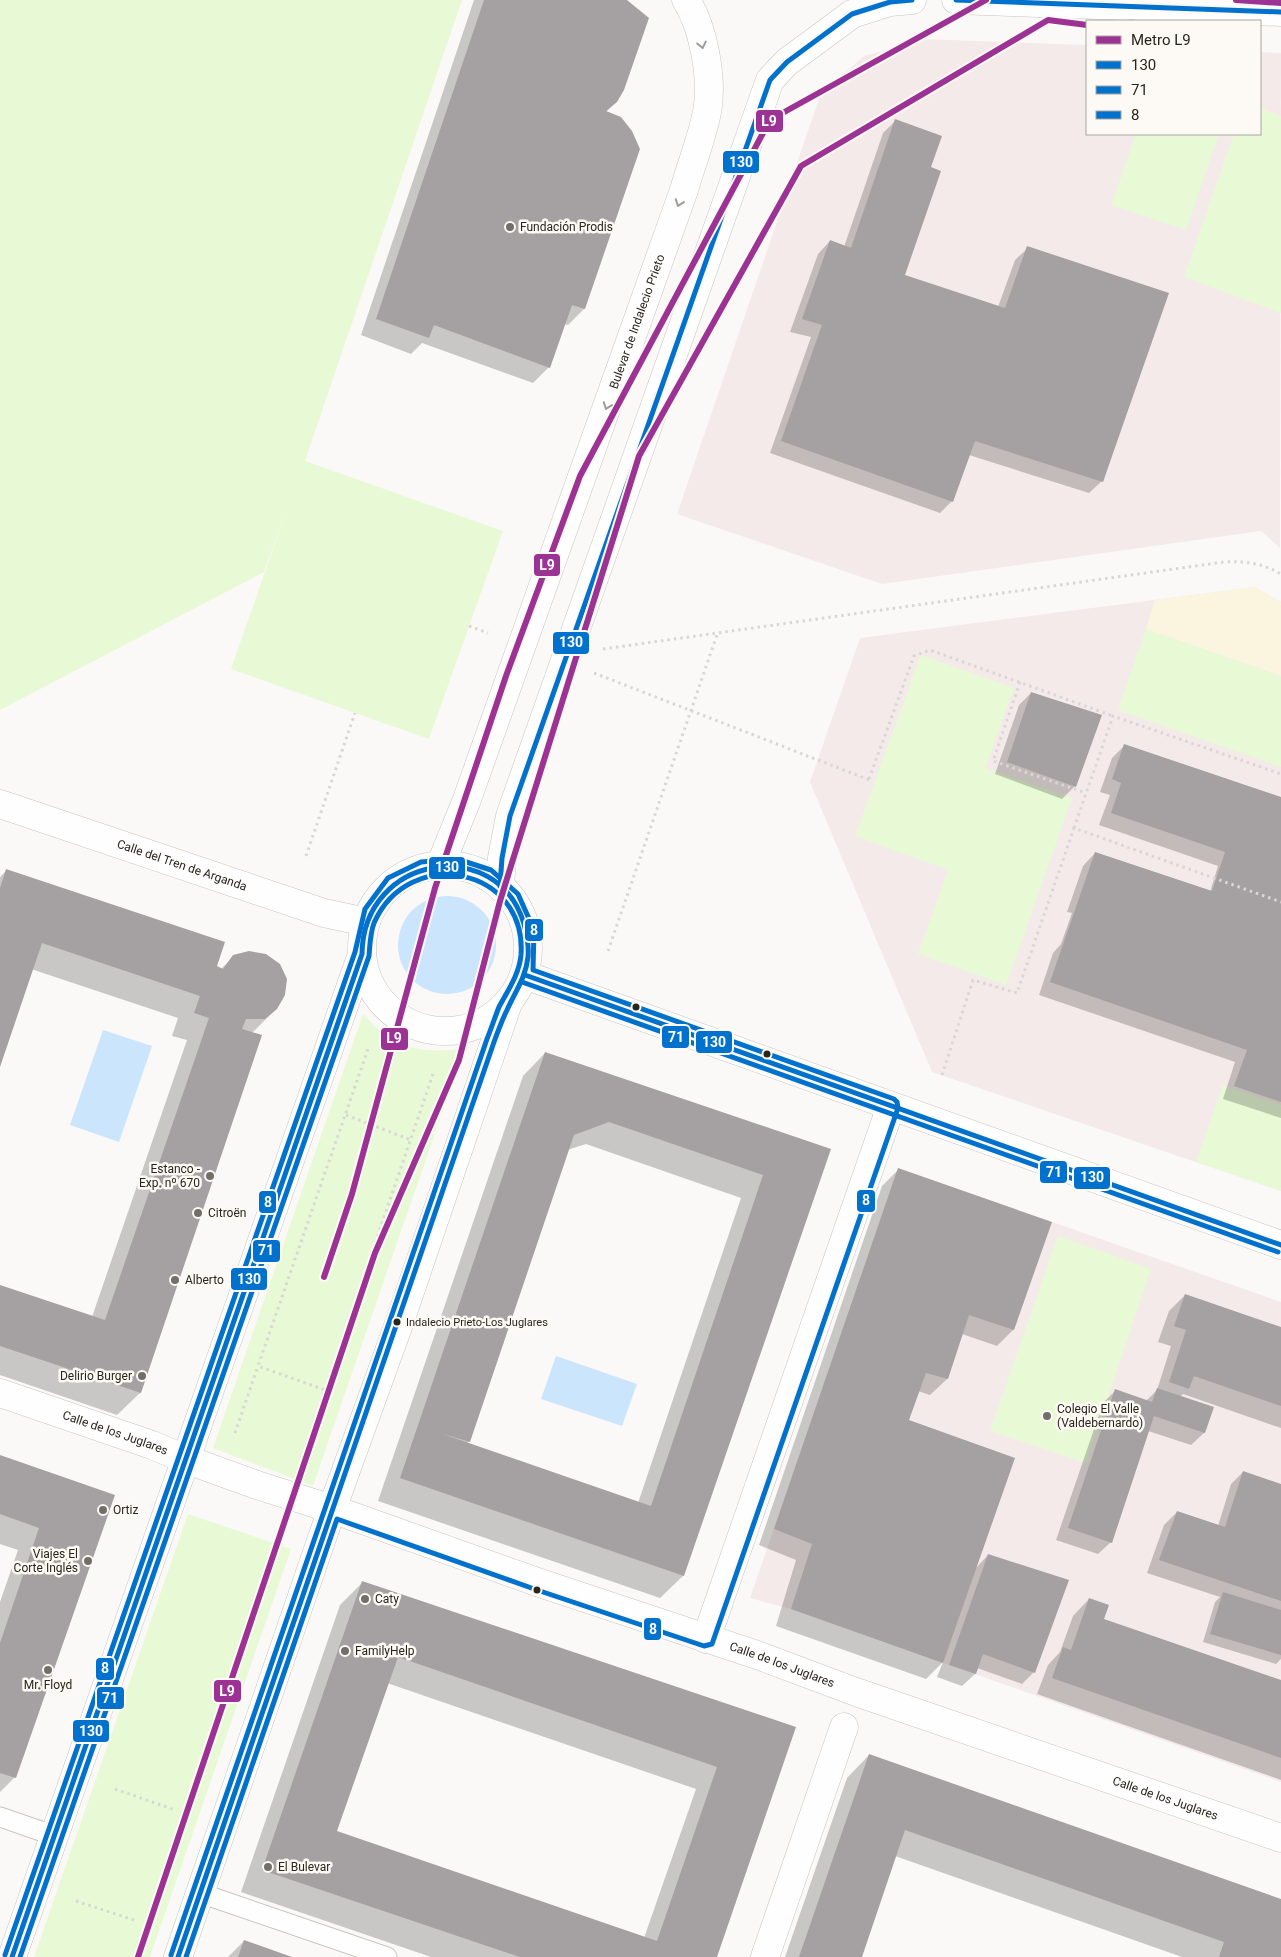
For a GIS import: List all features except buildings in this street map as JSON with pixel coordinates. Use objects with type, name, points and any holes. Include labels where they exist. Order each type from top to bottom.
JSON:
[{"type":"street","name":"Bulevar de Indalecio Prieto","points":[[440,866],[466,802],[680,200],[707,112],[708,74],[698,27],[686,0]]},
{"type":"street","points":[[500,886],[502,858],[510,816],[770,80],[787,62],[852,14],[890,2],[912,0]]},
{"type":"street","points":[[956,0],[1281,12]]},
{"type":"street","points":[[1102,0],[1137,6]]},
{"type":"street","name":"Calle del Tren de Arganda","points":[[0,804],[324,913],[366,922]]},
{"type":"street","points":[[440,866],[456,866],[472,870],[487,876],[500,886],[514,900],[523,917],[528,936],[529,956],[525,975],[518,990],[508,1003],[492,1018],[472,1027],[458,1030],[429,1030],[408,1023],[390,1011],[376,995],[366,976],[362,954],[362,938],[366,922],[374,904],[387,889],[402,877],[420,869],[440,866]]},
{"type":"street","points":[[12,1957],[362,954]]},
{"type":"street","points":[[525,975],[1281,1245]]},
{"type":"street","points":[[178,1957],[332,1508],[399,1324],[508,1003]]},
{"type":"street","points":[[706,1639],[892,1106]]},
{"type":"street","name":"Calle de los Juglares","points":[[0,1393],[152,1445],[185,1459],[332,1508],[540,1583],[760,1656],[856,1692],[1281,1838]]},
{"type":"street","points":[[765,1957],[844,1727]]},
{"type":"lane","points":[[0,1817],[55,1836]]},
{"type":"lane","points":[[200,1893],[387,1957]]},
{"type":"path","points":[[599,650],[1224,562],[1251,562],[1267,566],[1281,574]]},
{"type":"path","points":[[469,626],[488,633]]},
{"type":"path","points":[[608,951],[718,632]]},
{"type":"path","points":[[591,672],[871,780],[914,656],[930,650],[1281,774]]},
{"type":"path","points":[[1020,682],[993,761],[1086,792]]},
{"type":"path","points":[[306,856],[355,713]]},
{"type":"path","points":[[942,1075],[973,980],[1017,993],[1113,716]]},
{"type":"path","points":[[1074,828],[1281,902]]},
{"type":"path","points":[[235,1433],[368,1049]]},
{"type":"path","points":[[303,1457],[434,1071]]},
{"type":"path","points":[[346,1115],[410,1140]]},
{"type":"path","points":[[258,1366],[325,1390]]},
{"type":"path","points":[[115,1789],[175,1810]]},
{"type":"path","points":[[76,1901],[137,1921]]},
{"type":"shaded area","points":[[923,39],[1086,45],[1086,135],[1261,135],[1261,52],[1281,53],[1280,548],[1261,531],[882,584],[677,514],[821,93],[864,56]]},
{"type":"shaded area","points":[[1255,587],[1281,602],[1281,1191],[932,1072],[810,782],[860,638]]},
{"type":"shaded area","name":"Colegio El Valle (Valdebernardo)","points":[[898,1168],[1281,1302],[1281,1782],[791,1609],[750,1598]]},
{"type":"green space","points":[[0,0],[462,0],[305,461],[503,531],[429,739],[231,669],[288,506],[264,572],[0,710]]},
{"type":"green space","points":[[1261,108],[1281,116],[1281,313],[1184,277],[1234,135],[1261,135]]},
{"type":"green space","points":[[1136,135],[1219,135],[1186,230],[1111,205]]},
{"type":"green space","points":[[1146,629],[1281,676],[1281,767],[1118,710]]},
{"type":"green space","points":[[921,655],[1014,688],[985,768],[1072,798],[1006,985],[918,954],[948,870],[855,836]]},
{"type":"green space","points":[[363,1014],[383,1034],[402,1044],[432,1050],[464,1049],[313,1486],[213,1448]]},
{"type":"green space","points":[[1223,1085],[1281,1105],[1281,1191],[1196,1162]]},
{"type":"green space","points":[[1058,1236],[1151,1269],[1086,1463],[990,1431]]},
{"type":"green space","points":[[188,1514],[291,1549],[150,1957],[34,1957]]},
{"type":"sand","points":[[1255,587],[1281,602],[1281,676],[1146,629],[1155,600]]},
{"type":"water","points":[[447,896],[466,900],[482,910],[492,926],[496,945],[492,964],[482,980],[466,990],[447,994],[428,990],[412,980],[402,964],[398,945],[402,926],[412,910],[428,900]]},
{"type":"water","points":[[103,1030],[152,1046],[119,1142],[70,1125]]},
{"type":"water","points":[[556,1356],[637,1384],[622,1426],[541,1399]]},
{"type":"metro line","name":"L9","points":[[324,1277],[352,1194],[435,888],[506,676],[580,476],[770,120],[986,0]]},
{"type":"metro line","name":"L9","points":[[1236,0],[1281,3]]},
{"type":"metro line","name":"L9","points":[[138,1957],[375,1253],[459,1060],[500,901],[639,456],[801,166],[1048,20],[1086,25]]},
{"type":"transit line","name":"130","points":[[500,886],[502,858],[510,816],[770,80],[787,62],[852,14],[890,2],[912,0]]},
{"type":"transit line","name":"130","points":[[956,0],[1281,12]]},
{"type":"transit line","name":"8","points":[[5,1955],[355,952],[365,909],[388,878],[421,862],[457,859],[491,870],[518,894],[534,930],[533,970],[894,1099],[897,1102],[898,1108],[712,1644],[704,1646],[537,1590],[337,1519],[186,1957]]},
{"type":"transit line","name":"130","points":[[12,1957],[362,954],[368,920],[384,894],[407,877],[434,868],[462,868],[488,877],[510,895],[524,924],[528,940],[527,964],[523,978],[503,1018],[494,1042],[178,1957]]},
{"type":"transit line","name":"71","points":[[20,1957],[369,956],[374,923],[391,898],[413,882],[437,875],[463,876],[486,885],[505,902],[518,925],[520,962],[513,982],[499,1007],[487,1039],[171,1955]]},
{"type":"transit line","name":"130","points":[[525,975],[1281,1245]]},
{"type":"transit line","name":"71","points":[[522,982],[1278,1252]]},
{"type":"place","name":"Fundación Prodis","points":[[510,227]]},
{"type":"place","name":"Estanco - Exp. nº 670","points":[[210,1176]]},
{"type":"place","name":"Citroën","points":[[198,1213]]},
{"type":"place","name":"Alberto","points":[[175,1280]]},
{"type":"place","name":"Indalecio Prieto-Los Juglares","points":[[397,1322]]},
{"type":"place","name":"Delirio Burger","points":[[142,1376]]},
{"type":"place","name":"Colegio El Valle (Valdebernardo)","points":[[1047,1416]]},
{"type":"place","name":"Ortiz","points":[[103,1510]]},
{"type":"place","name":"Viajes El Corte Inglés","points":[[88,1561]]},
{"type":"place","name":"Caty","points":[[365,1599]]},
{"type":"place","name":"FamilyHelp","points":[[345,1651]]},
{"type":"place","name":"Mr. Floyd","points":[[48,1670]]},
{"type":"place","name":"El Bulevar","points":[[268,1867]]}]
